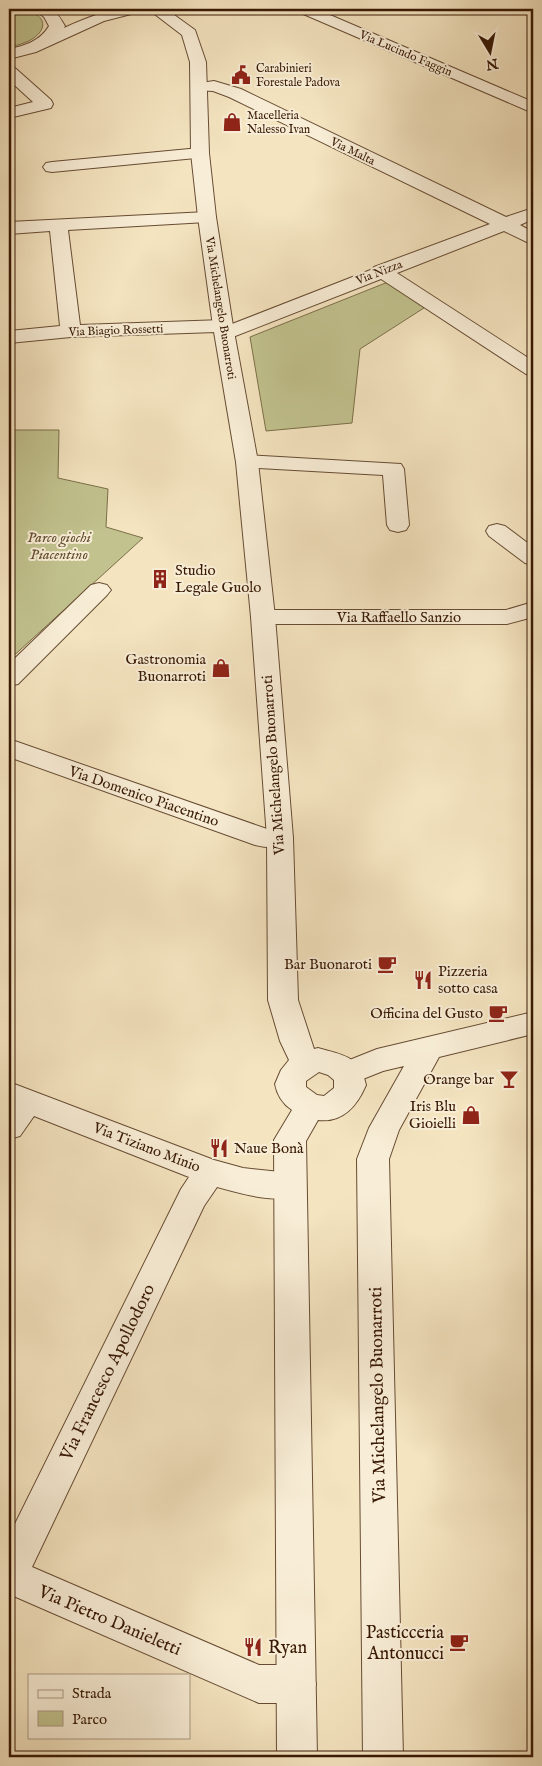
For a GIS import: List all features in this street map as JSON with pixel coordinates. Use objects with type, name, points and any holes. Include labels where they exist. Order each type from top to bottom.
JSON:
[{"type":"street","points":[[36,47],[57,26],[55,19],[42,9]]},
{"type":"street","points":[[9,54],[36,47],[99,18],[134,9]]},
{"type":"street","points":[[156,9],[189,33],[195,18]]},
{"type":"street","name":"Via Lucindo Faggin","points":[[306,10],[533,108]]},
{"type":"street","name":"Via Michelangelo Buonarroti","points":[[189,33],[198,62],[200,153],[207,218],[247,462],[263,617],[280,838],[283,1000],[295,1041],[306,1063]]},
{"type":"street","points":[[9,71],[45,104],[9,113]]},
{"type":"street","name":"Via Malta","points":[[200,86],[214,86],[236,93],[533,239]]},
{"type":"street","points":[[52,167],[200,153]]},
{"type":"street","name":"Via Nizza","points":[[224,330],[533,213]]},
{"type":"street","points":[[9,228],[207,218]]},
{"type":"street","points":[[58,225],[71,331]]},
{"type":"street","points":[[381,271],[533,370]]},
{"type":"street","name":"Via Biagio Rossetti","points":[[9,337],[71,331],[224,330]]},
{"type":"street","points":[[247,462],[393,469],[398,525]]},
{"type":"street","points":[[497,531],[533,558]]},
{"type":"street","points":[[9,678],[99,590]]},
{"type":"street","name":"Via Raffaello Sanzio","points":[[263,617],[507,617],[533,609]]},
{"type":"street","name":"Via Domenico Piacentino","points":[[9,748],[265,838],[280,838]]},
{"type":"street","points":[[348,1073],[377,1061],[533,1023]]},
{"type":"street","name":"Via Michelangelo Buonarroti","points":[[383,1757],[373,1159],[384,1128],[430,1047]]},
{"type":"street","points":[[318,1060],[331,1062],[348,1073],[351,1089],[347,1097],[340,1103],[320,1108],[300,1101],[293,1094],[292,1076],[298,1068],[306,1063],[318,1060]]},
{"type":"street","points":[[9,1127],[18,1098]]},
{"type":"street","name":"Via Tiziano Minio","points":[[18,1098],[210,1172],[243,1181],[290,1186]]},
{"type":"street","points":[[297,1757],[290,1140],[310,1106]]},
{"type":"street","name":"Via Francesco Apollodoro","points":[[9,1576],[192,1198],[210,1172]]},
{"type":"street","name":"Via Pietro Danieletti","points":[[9,1576],[259,1684],[296,1684]]},
{"type":"green space","points":[[9,9],[25,10],[35,14],[41,19],[43,25],[40,32],[23,43],[9,47]]},
{"type":"green space","points":[[393,280],[427,306],[360,349],[352,423],[266,431],[250,337]]},
{"type":"green space","name":"Parco giochi Piacentino","points":[[9,430],[59,430],[58,478],[108,489],[106,527],[143,538],[9,660]]},
{"type":"place","name":"Carabinieri Forestale Padova","points":[[241,75]]},
{"type":"place","name":"Macelleria Nalesso Ivan","points":[[232,122]]},
{"type":"place","name":"Studio Legale Guolo","points":[[160,579]]},
{"type":"place","name":"Gastronomia Buonarroti","points":[[221,668]]},
{"type":"place","name":"Bar Buonaroti","points":[[387,964]]},
{"type":"place","name":"Pizzeria sotto casa","points":[[423,980]]},
{"type":"place","name":"Officina del Gusto","points":[[498,1013]]},
{"type":"place","name":"Orange bar","points":[[509,1079]]},
{"type":"place","name":"Iris Blu Gioielli","points":[[471,1115]]},
{"type":"place","name":"Naue Bonà","points":[[219,1148]]},
{"type":"place","name":"Pasticceria Antonucci","points":[[459,1642]]},
{"type":"place","name":"Ryan","points":[[253,1647]]}]
